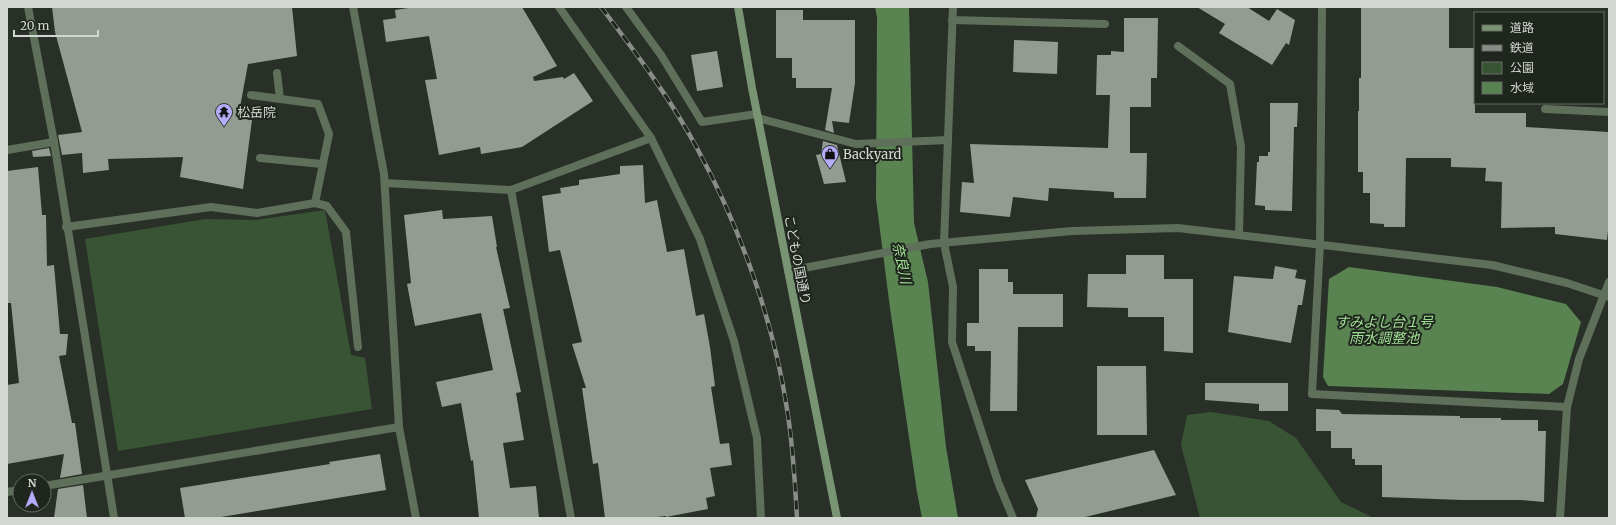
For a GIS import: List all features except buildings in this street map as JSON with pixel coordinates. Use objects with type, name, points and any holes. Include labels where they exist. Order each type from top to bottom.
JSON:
[{"type":"main road","name":"こどもの国通り","points":[[738,7],[837,518]]},
{"type":"street","points":[[28,7],[54,142],[66,227],[114,518]]},
{"type":"street","points":[[353,7],[385,184],[399,427],[416,518]]},
{"type":"street","points":[[559,7],[651,138],[700,239],[734,341],[756,438],[761,518]]},
{"type":"street","points":[[626,7],[661,55],[702,122],[758,116],[856,144],[948,140]]},
{"type":"street","points":[[953,7],[944,243],[953,287],[952,342],[998,482],[1013,518]]},
{"type":"street","points":[[1322,7],[1320,244],[1312,394],[1567,407]]},
{"type":"street","points":[[952,20],[1105,24]]},
{"type":"street","points":[[1178,46],[1230,84],[1241,147],[1239,235]]},
{"type":"street","points":[[277,73],[280,99]]},
{"type":"street","points":[[251,95],[318,104],[329,134],[315,203]]},
{"type":"street","points":[[1545,109],[1565,107],[1609,112]]},
{"type":"street","points":[[385,184],[512,190],[651,138]]},
{"type":"street","points":[[7,150],[54,142]]},
{"type":"street","points":[[260,158],[322,164]]},
{"type":"street","points":[[512,190],[571,518]]},
{"type":"street","points":[[66,227],[211,207],[257,213],[315,203],[327,206],[346,232],[358,347]]},
{"type":"street","points":[[788,271],[930,244],[1072,231],[1178,228],[1492,265],[1567,283],[1607,296]]},
{"type":"street","points":[[1560,518],[1567,407],[1579,359],[1607,296],[1609,282]]},
{"type":"street","points":[[52,485],[399,427]]},
{"type":"green space","points":[[325,210],[351,355],[365,358],[372,409],[118,451],[85,239],[205,219],[256,220]]},
{"type":"green space","points":[[1211,412],[1269,421],[1296,438],[1341,502],[1370,516],[1370,518],[1200,518],[1181,445],[1187,415]]},
{"type":"water","name":"奈良川","points":[[875,7],[909,7],[914,223],[928,282],[946,447],[958,518],[922,518],[917,492],[890,308],[876,199],[877,17]]},
{"type":"water","name":"すみよし台１号 雨水調整池","points":[[1349,267],[1497,287],[1566,304],[1581,322],[1563,384],[1549,394],[1328,386],[1323,377],[1329,279]]},
{"type":"railway","points":[[601,7],[652,77],[688,131],[728,211],[741,243],[774,343],[781,376],[791,436],[797,518]]},
{"type":"place","name":"松岳院","points":[[224,127]]},
{"type":"place","name":"Backyard","points":[[830,169]]}]
